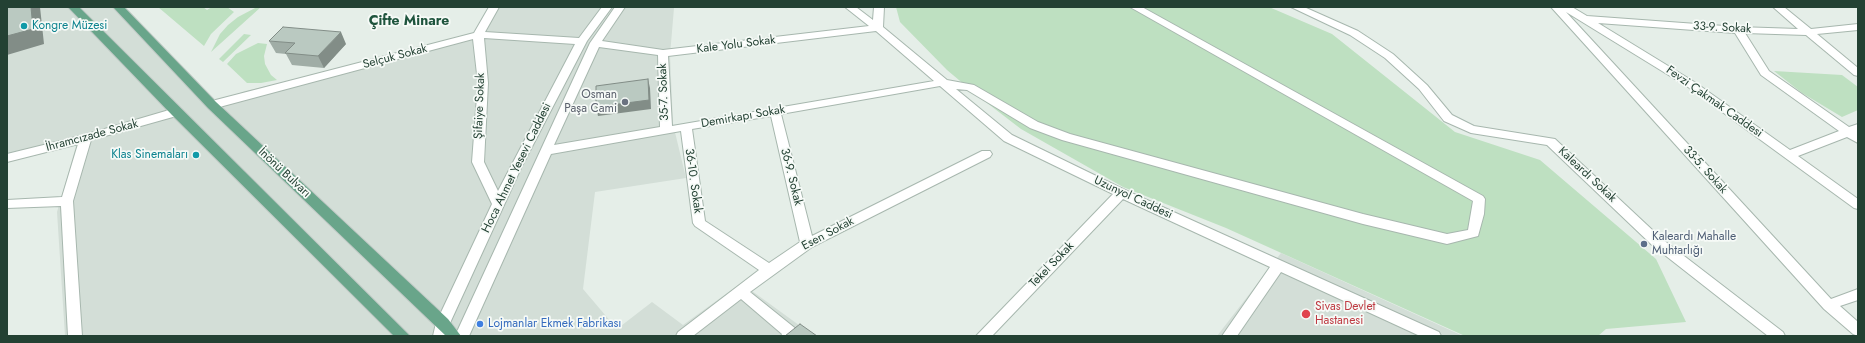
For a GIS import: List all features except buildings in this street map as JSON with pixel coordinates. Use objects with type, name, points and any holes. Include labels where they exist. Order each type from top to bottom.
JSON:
[{"type":"main road","points":[[73,7],[176,112],[403,336]]},
{"type":"main road","name":"İnönü Bulvarı","points":[[118,7],[212,105],[443,323],[454,336]]},
{"type":"street","points":[[478,36],[494,7]]},
{"type":"street","name":"Hoca Ahmet Yesevi Caddesi","points":[[440,336],[443,323],[498,204],[582,41],[607,7]]},
{"type":"street","name":"Hoca Ahmet Yesevi Caddesi","points":[[462,336],[545,151],[596,43],[620,7]]},
{"type":"street","name":"Uzunyol Caddesi","points":[[850,7],[878,28],[941,83],[1008,138],[1121,193],[1434,336]]},
{"type":"street","points":[[878,28],[879,7]]},
{"type":"street","name":"Demirkapı Sokak","points":[[545,151],[941,83],[970,87],[1034,124],[1066,137],[1187,172],[1363,219],[1447,239],[1473,233],[1478,214],[1479,199],[1135,7]]},
{"type":"street","name":"33-5. Sokak","points":[[1556,7],[1828,306],[1858,330]]},
{"type":"street","name":"Fevzi Çakmak Caddesi","points":[[1565,7],[1692,85],[1858,205]]},
{"type":"street","points":[[1778,7],[1858,73]]},
{"type":"street","name":"Kaleardı Sokak","points":[[1302,8],[1354,33],[1389,56],[1423,87],[1448,118],[1471,129],[1551,142],[1657,242],[1778,336]]},
{"type":"street","name":"33-9. Sokak","points":[[1586,19],[1738,30],[1810,32],[1858,27]]},
{"type":"street","name":"Kale Yolu Sokak","points":[[596,43],[663,53],[878,28]]},
{"type":"street","points":[[1738,30],[1765,73],[1855,133]]},
{"type":"street","name":"Selçuk Sokak","points":[[212,105],[478,36],[582,41]]},
{"type":"street","name":"Şifaiye Sokak","points":[[478,36],[483,83],[478,162],[498,204]]},
{"type":"street","name":"35-7. Sokak","points":[[663,53],[666,130]]},
{"type":"street","name":"36-9. Sokak","points":[[775,111],[807,244]]},
{"type":"street","name":"İhramcızade Sokak","points":[[7,158],[86,138],[176,112]]},
{"type":"street","name":"36-10. Sokak","points":[[686,127],[699,223],[768,270]]},
{"type":"street","points":[[1790,155],[1855,133]]},
{"type":"street","points":[[75,336],[67,201],[86,138]]},
{"type":"street","name":"Esen Sokak","points":[[683,336],[768,270],[807,244],[986,154]]},
{"type":"street","name":"Tekel Sokak","points":[[983,336],[1121,193]]},
{"type":"street","points":[[7,204],[67,201]]},
{"type":"street","points":[[1230,336],[1279,264]]},
{"type":"street","points":[[740,291],[791,333],[788,336]]},
{"type":"street","points":[[1828,306],[1858,294]]},
{"type":"shaded area","points":[[7,7],[122,7],[216,102],[245,91],[328,72],[476,32],[490,7],[695,7],[674,8],[670,55],[673,124],[686,178],[595,192],[583,289],[617,329],[652,302],[683,325],[741,283],[814,336],[65,336],[57,212],[76,146],[7,162]]},
{"type":"shaded area","points":[[1281,253],[1463,336],[1217,336]]},
{"type":"green space","points":[[158,7],[203,7],[207,10],[212,7],[227,7],[234,12],[211,34],[204,46]]},
{"type":"green space","points":[[257,7],[261,7],[211,52],[220,34],[228,25],[238,17]]},
{"type":"green space","points":[[896,7],[1269,7],[1332,34],[1455,132],[1540,160],[1656,259],[1686,322],[1606,329],[1598,336],[1465,336],[1226,228],[1123,187],[1021,129],[947,70],[900,22]]},
{"type":"green space","points":[[244,34],[251,35],[223,62],[219,59]]},
{"type":"green space","points":[[258,43],[267,44],[264,56],[265,64],[271,75],[277,80],[261,83],[247,83],[227,64],[236,54]]},
{"type":"green space","points":[[1774,71],[1842,75],[1858,87],[1858,110],[1842,117],[1802,93]]},
{"type":"place","name":"Kongre Müzesi","points":[[24,26]]},
{"type":"place","name":"Osman Paşa Cami","points":[[625,102]]},
{"type":"place","name":"Klas Sinemaları","points":[[196,155]]},
{"type":"place","name":"Kaleardı Mahalle Muhtarlığı","points":[[1644,244]]},
{"type":"place","name":"Sivas Devlet Hastanesi","points":[[1306,314]]},
{"type":"place","name":"Lojmanlar Ekmek Fabrikası","points":[[480,324]]},
{"type":"district","name":"Çifte Minare","points":[[409,22]]}]
